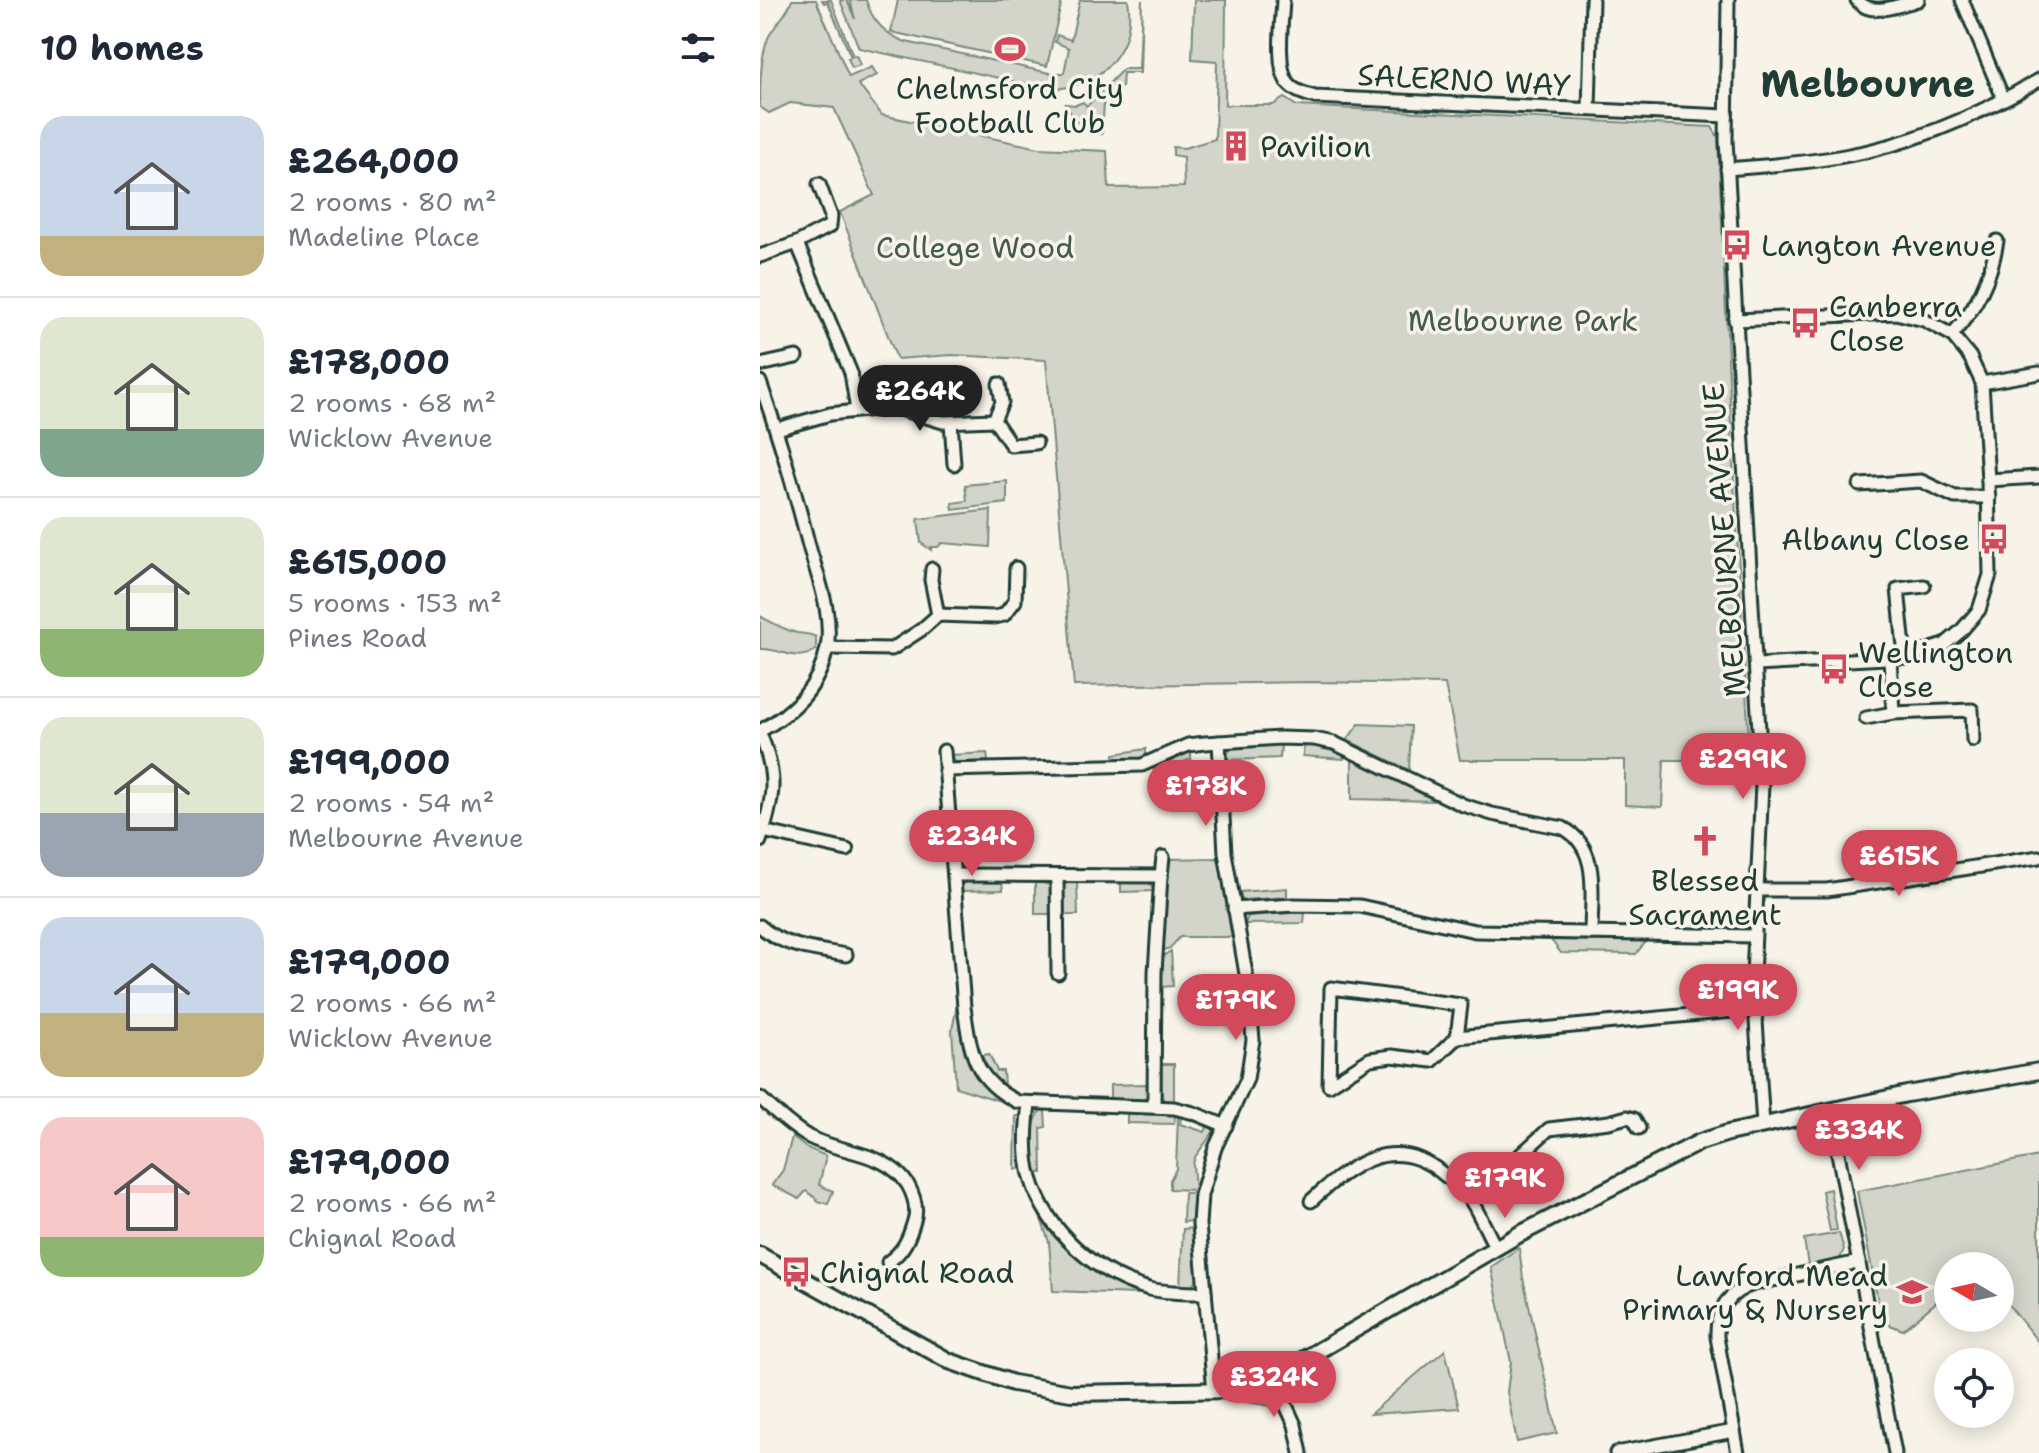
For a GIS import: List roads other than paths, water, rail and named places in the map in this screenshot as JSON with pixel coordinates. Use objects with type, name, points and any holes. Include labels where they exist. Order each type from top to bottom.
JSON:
[{"type":"street","name":"SALERNO WAY","points":[[1283,0],[1282,65],[1288,83],[1299,92],[1315,97],[1726,116]]},
{"type":"street","points":[[1589,109],[1592,0]]},
{"type":"street","name":"MELBOURNE AVENUE","points":[[1728,0],[1727,169],[1762,784],[1753,936],[1754,1009],[1763,1125]]},
{"type":"street","points":[[1857,0],[1862,6],[1877,10],[1918,0]]},
{"type":"street","points":[[1962,0],[2003,98]]},
{"type":"street","points":[[1727,169],[1871,151],[1964,119],[2039,80]]},
{"type":"street","points":[[760,256],[797,243],[830,226],[831,216],[819,184]]},
{"type":"street","points":[[1952,335],[1980,297],[1991,271],[1997,241]]},
{"type":"street","points":[[797,243],[851,373],[857,410]]},
{"type":"street","points":[[1735,320],[1896,313],[1924,320],[1952,335],[1970,357],[1982,383],[1990,575],[1979,610],[1944,645],[1925,653],[1905,657],[1757,665]]},
{"type":"street","points":[[760,365],[796,357]]},
{"type":"street","points":[[1982,383],[2039,373]]},
{"type":"street","points":[[760,382],[777,429],[825,605],[828,628],[822,666],[810,690],[786,715],[760,732],[773,772],[773,788],[762,836],[847,850]]},
{"type":"street","points":[[994,420],[1002,402],[999,384]]},
{"type":"street","points":[[777,429],[857,410],[897,408],[951,422],[994,420]]},
{"type":"street","points":[[994,420],[1011,445],[1036,443]]},
{"type":"street","points":[[951,422],[954,464]]},
{"type":"street","points":[[1988,480],[2039,477]]},
{"type":"street","points":[[1860,485],[1921,481],[1955,497],[1989,497]]},
{"type":"street","points":[[827,648],[892,649],[938,615],[1004,615],[1015,601],[1016,568]]},
{"type":"street","points":[[932,569],[931,580],[938,615]]},
{"type":"street","points":[[1905,657],[1898,589],[1924,586]]},
{"type":"street","points":[[1890,658],[1893,713]]},
{"type":"street","points":[[1866,718],[1893,713],[1972,710],[1973,740]]},
{"type":"street","points":[[945,770],[1142,765],[1188,745],[1219,742],[1280,738],[1334,743],[1463,805],[1572,832],[1586,849],[1591,864],[1591,933]]},
{"type":"street","points":[[1214,1391],[1199,1224],[1201,1195],[1215,1148],[1247,1079],[1253,1040],[1249,991],[1225,853],[1219,742]]},
{"type":"street","points":[[944,751],[969,1044],[979,1071],[1005,1095],[1029,1104],[1154,1106],[1194,1113],[1226,1126]]},
{"type":"street","points":[[1154,1106],[1155,972],[1163,857]]},
{"type":"street","points":[[1756,890],[1827,890],[2039,857]]},
{"type":"street","points":[[954,875],[1161,876]]},
{"type":"street","points":[[1057,876],[1058,973]]},
{"type":"street","points":[[1234,909],[1293,905],[1360,906],[1475,931],[1753,936]]},
{"type":"street","points":[[760,926],[788,945],[846,955]]},
{"type":"street","points":[[826,951],[829,937]]},
{"type":"street","points":[[1457,1037],[1461,1005],[1331,988],[1329,1085],[1370,1059],[1392,1056],[1432,1061],[1457,1037],[1754,1009]]},
{"type":"street","points":[[760,1255],[949,1361],[991,1376],[1062,1393],[1245,1388],[1273,1377],[1577,1204],[1700,1142],[1763,1125],[2039,1071]]},
{"type":"street","points":[[760,1098],[791,1125],[812,1138],[885,1162],[903,1177],[913,1194],[916,1214],[909,1238],[899,1254],[888,1262]]},
{"type":"street","points":[[1029,1104],[1028,1162],[1031,1178],[1058,1230],[1083,1254],[1129,1282],[1172,1293],[1205,1293]]},
{"type":"street","points":[[1830,1111],[1895,1453]]},
{"type":"street","points":[[1465,1192],[1480,1175],[1516,1159],[1549,1129],[1627,1117],[1634,1119],[1639,1128]]},
{"type":"street","points":[[1311,1201],[1334,1179],[1367,1161],[1401,1153],[1431,1164],[1465,1192],[1496,1248]]},
{"type":"street","points":[[1738,1453],[1717,1337],[1718,1318],[1724,1303],[1738,1290],[1754,1284],[1859,1262]]},
{"type":"street","points":[[1273,1377],[1295,1425],[1301,1453]]},
{"type":"street","points":[[1616,1453],[1734,1431]]},
{"type":"place","name":"Chelmsford City Football Club","points":[[1010,49]]},
{"type":"place","name":"Pavilion","points":[[1236,146]]},
{"type":"place","name":"Langton Avenue","points":[[1737,245]]},
{"type":"place","name":"Canberra Close","points":[[1805,323]]},
{"type":"place","name":"Albany Close","points":[[1994,539]]},
{"type":"place","name":"Wellington Close","points":[[1834,669]]},
{"type":"place","name":"Blessed Sacrament","points":[[1705,841]]},
{"type":"place","name":"Chignal Road","points":[[796,1272]]},
{"type":"place","name":"Lawford Mead Primary & Nursery","points":[[1912,1292]]},
{"type":"district","name":"Melbourne","points":[[1868,83]]},
{"type":"park label","name":"College Wood","points":[[975,247]]},
{"type":"park label","name":"Melbourne Park","points":[[1523,320]]}]
